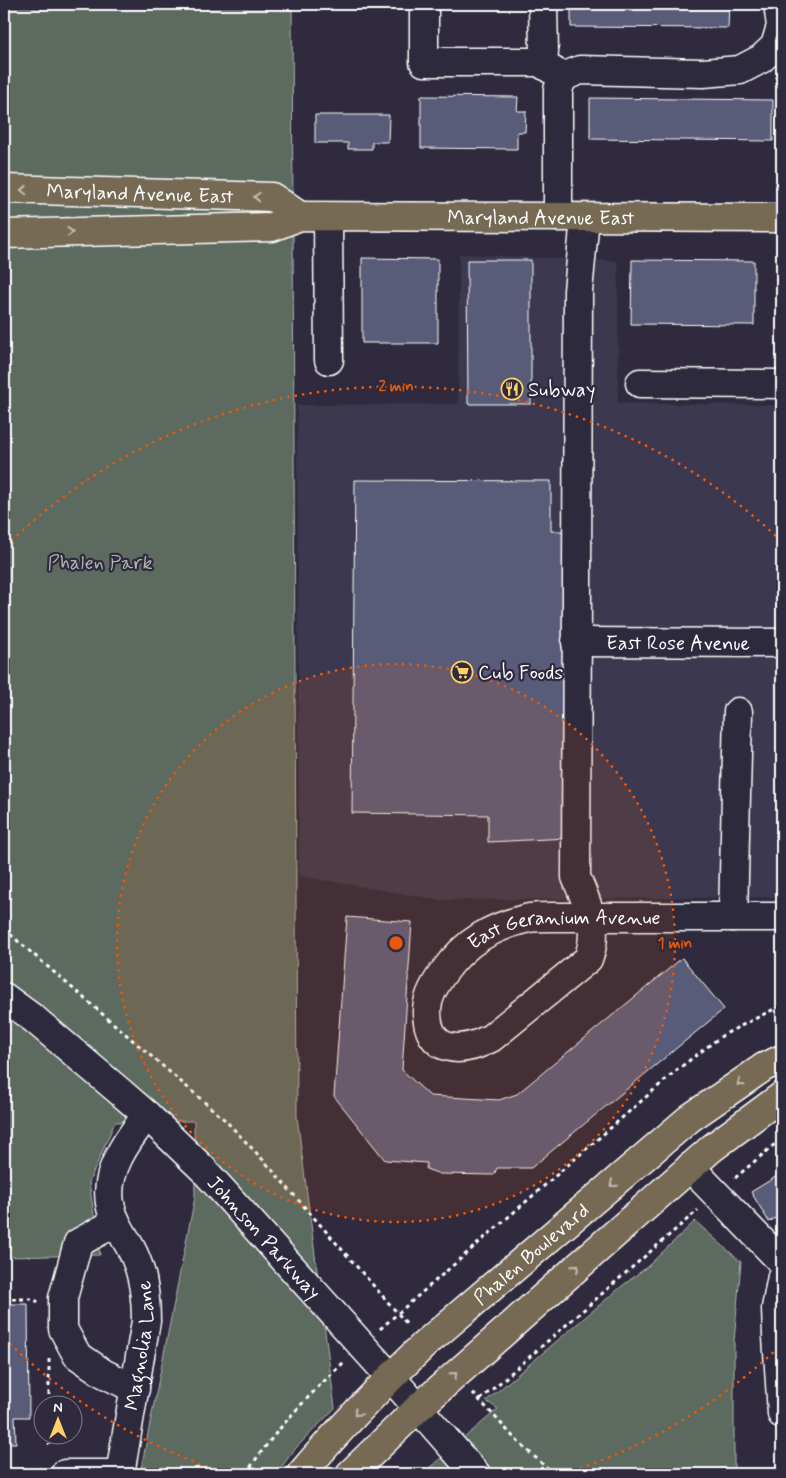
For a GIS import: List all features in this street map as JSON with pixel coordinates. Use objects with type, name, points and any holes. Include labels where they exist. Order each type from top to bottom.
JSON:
[{"type":"main road","name":"Maryland Avenue East","points":[[4,189],[272,198],[300,216]]},
{"type":"main road","name":"Maryland Avenue East","points":[[4,234],[272,227],[300,216],[782,218]]},
{"type":"main road","name":"Phalen Boulevard","points":[[302,1474],[323,1448],[390,1377],[425,1344],[690,1118],[764,1067],[782,1059]]},
{"type":"main road","name":"Phalen Boulevard","points":[[350,1474],[418,1408],[690,1167],[712,1148],[782,1096]]},
{"type":"street","points":[[424,4],[424,62],[539,62],[563,77]]},
{"type":"street","points":[[539,62],[544,54],[543,4]]},
{"type":"street","points":[[558,217],[558,90],[563,77],[580,70],[703,73],[740,70],[761,59],[775,46],[781,26],[778,4]]},
{"type":"street","points":[[328,217],[329,360]]},
{"type":"street","points":[[585,218],[578,292],[576,877],[592,917]]},
{"type":"street","points":[[640,383],[782,384]]},
{"type":"street","name":"East Rose Avenue","points":[[576,642],[782,643]]},
{"type":"street","points":[[733,917],[738,712]]},
{"type":"street","name":"East Geranium Avenue","points":[[592,917],[592,949],[588,959],[491,1038],[478,1045],[464,1048],[445,1046],[434,1038],[427,1022],[427,1004],[437,982],[454,958],[474,939],[501,925],[532,918],[592,917],[782,917]]},
{"type":"street","name":"Johnson Parkway","points":[[4,986],[34,1019]]},
{"type":"street","name":"Johnson Parkway","points":[[4,997],[34,1019],[147,1115],[203,1169],[233,1200],[476,1474]]},
{"type":"street","name":"Magnolia Lane","points":[[120,1474],[146,1321],[146,1298],[135,1257],[116,1222],[109,1196],[115,1164],[129,1137],[147,1115]]},
{"type":"street","points":[[690,1167],[782,1262]]},
{"type":"street","points":[[116,1222],[78,1244],[63,1298],[63,1329],[77,1355],[103,1373],[134,1389]]},
{"type":"street","points":[[782,1276],[776,1308],[782,1414]]},
{"type":"street","points":[[65,1474],[120,1474]]},
{"type":"path","points":[[4,929],[224,1119],[266,1163],[398,1313],[678,1069],[723,1035],[782,1005]]},
{"type":"path","points":[[554,1474],[498,1423],[480,1400],[782,1138]]},
{"type":"path","points":[[246,1474],[256,1458],[284,1423],[327,1378]]},
{"type":"shaded area","points":[[459,254],[618,261],[618,403],[782,405],[782,897],[441,900],[299,876],[297,405],[458,404]]},
{"type":"green space","name":"Phalen Park","points":[[4,4],[292,4],[297,1117],[335,1408],[296,1448],[276,1474],[140,1474],[195,1197],[194,1121],[115,1122],[89,1182],[100,1255],[4,1257]]},
{"type":"green space","points":[[695,1221],[741,1262],[734,1341],[734,1474],[422,1474],[498,1409],[486,1401],[648,1266]]},
{"type":"building","points":[[571,4],[729,4],[728,28],[571,27]]},
{"type":"building","points":[[421,96],[518,97],[517,111],[526,111],[525,132],[517,132],[517,149],[421,148]]},
{"type":"building","points":[[590,98],[773,100],[773,141],[590,139]]},
{"type":"building","points":[[315,115],[389,115],[388,142],[372,142],[372,149],[348,149],[348,143],[315,143]]},
{"type":"building","points":[[362,258],[438,259],[438,343],[362,343]]},
{"type":"building","points":[[467,260],[531,260],[531,404],[468,404]]},
{"type":"building","points":[[632,260],[754,261],[754,325],[631,324]]},
{"type":"building","name":"Cub Foods","points":[[355,480],[551,481],[551,531],[572,531],[568,838],[488,842],[488,815],[352,813]]},
{"type":"building","points":[[782,748],[782,833],[779,832]]},
{"type":"building","points":[[347,917],[412,922],[402,1070],[430,1096],[499,1100],[517,1094],[682,958],[724,1009],[531,1168],[497,1168],[494,1175],[440,1174],[426,1169],[427,1163],[385,1160],[334,1096]]},
{"type":"building","points":[[782,1173],[782,1214],[769,1222],[751,1192]]},
{"type":"building","points":[[4,1304],[28,1304],[29,1417],[15,1417],[16,1443],[4,1443]]},
{"type":"place","name":"Subway","points":[[512,389]]},
{"type":"place","name":"Cub Foods","points":[[462,672]]}]
